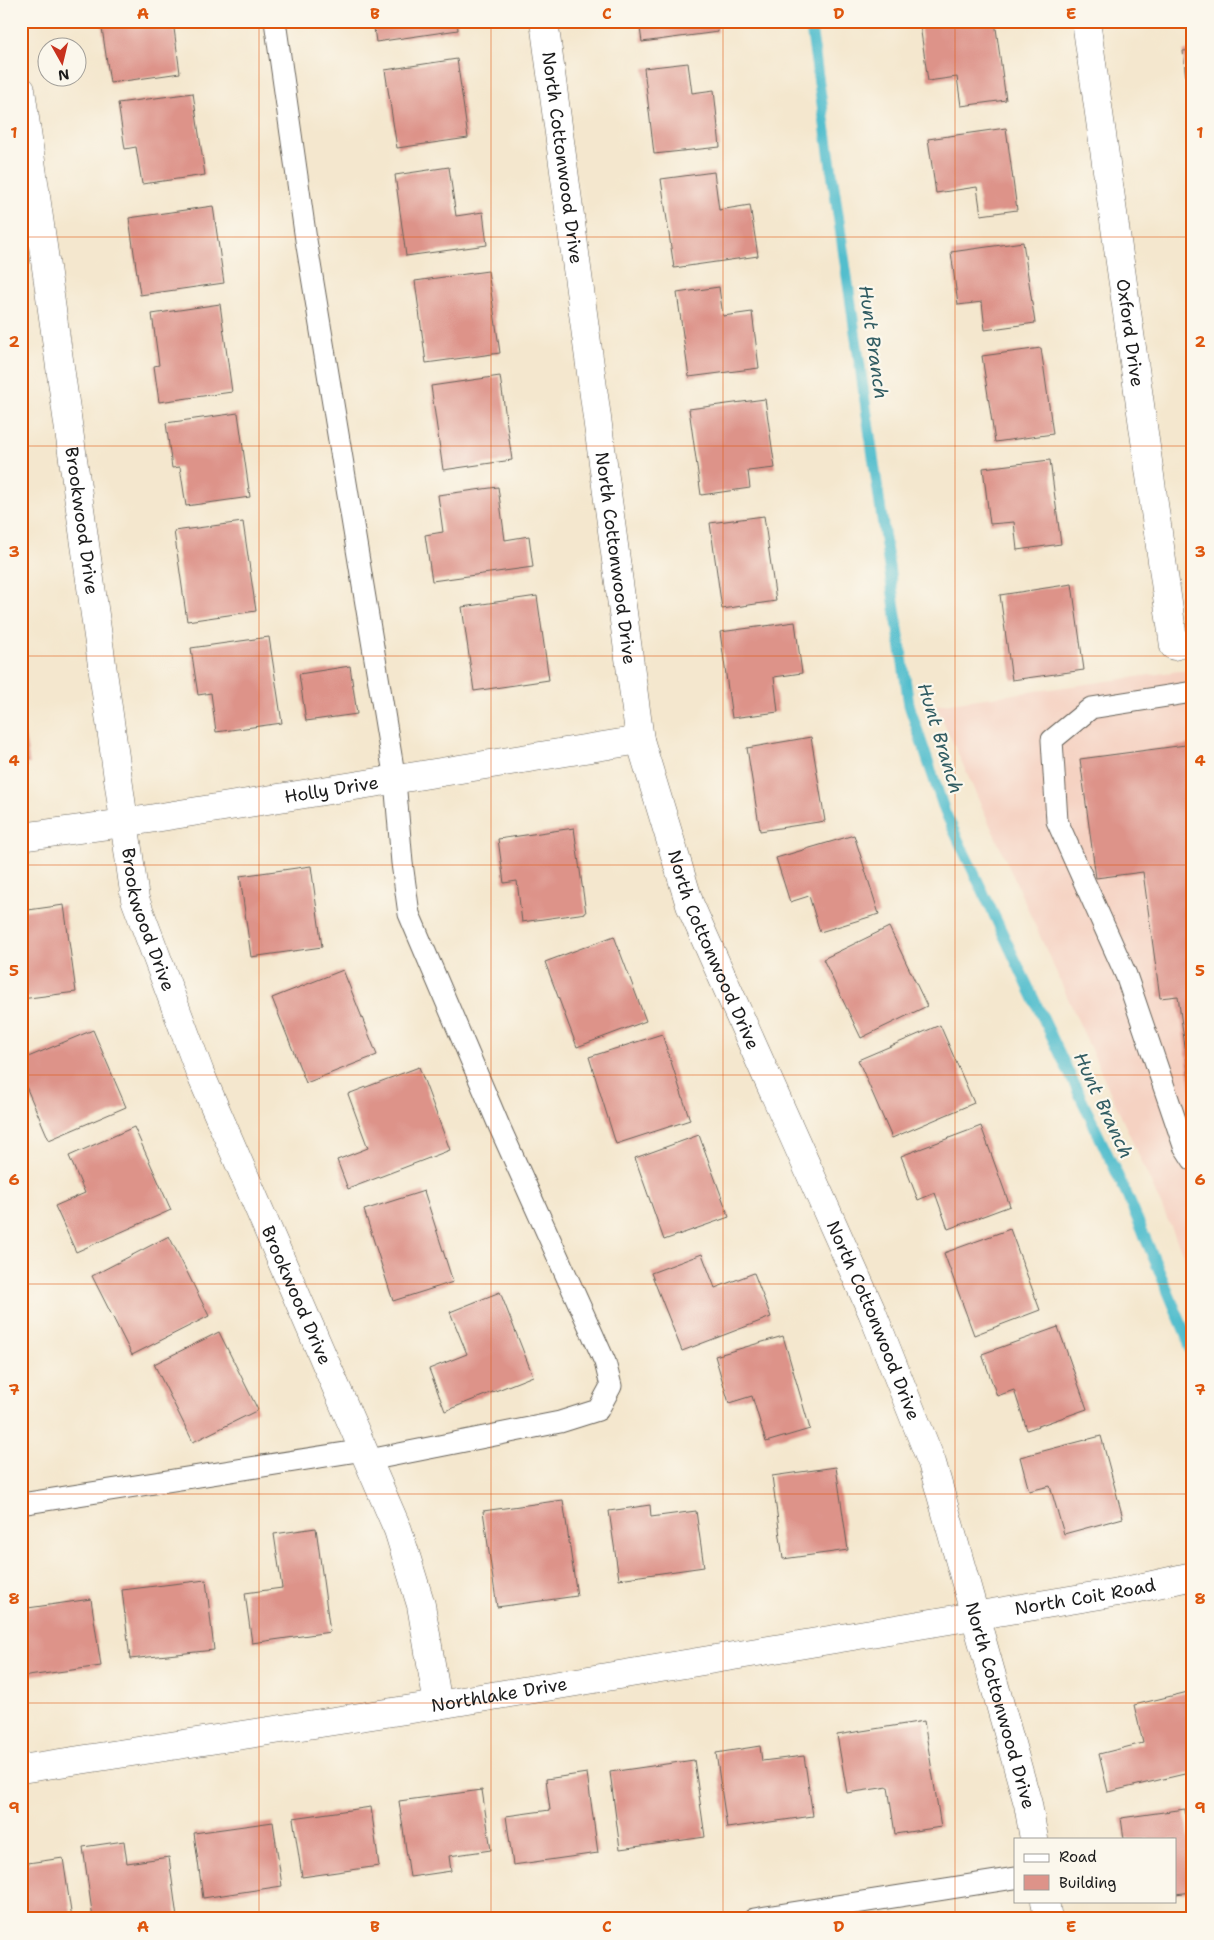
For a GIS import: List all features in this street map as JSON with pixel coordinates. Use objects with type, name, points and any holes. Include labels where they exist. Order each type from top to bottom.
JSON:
[{"type":"street","name":"North Cottonwood Drive","points":[[544,21],[640,740],[690,905],[872,1312],[932,1462],[1028,1804],[1034,1838]]},
{"type":"street","name":"Oxford Drive","points":[[1086,21],[1184,644]]},
{"type":"street","name":"Brookwood Drive","points":[[21,90],[135,899],[197,1064],[398,1530],[421,1605],[438,1705]]},
{"type":"street","name":"Holly Drive","points":[[21,836],[124,823],[640,740]]},
{"type":"street","name":"North Coit Road","points":[[976,1616],[1130,1590],[1193,1576]]},
{"type":"street","name":"Northlake Drive","points":[[21,1769],[438,1705],[976,1616]]},
{"type":"street","points":[[1045,1902],[1048,1919]]},
{"type":"lane","points":[[21,1504],[366,1455],[560,1422],[598,1410],[611,1386],[605,1362],[496,1119],[409,914],[402,862],[395,780],[306,240],[275,21]]},
{"type":"lane","points":[[1193,692],[1091,708],[1052,740],[1057,821],[1126,975],[1184,1146],[1193,1160]]},
{"type":"lane","points":[[754,1919],[1014,1878]]},
{"type":"shaded area","points":[[1193,669],[1193,1281],[1188,1265],[936,705]]},
{"type":"building","points":[[101,21],[173,21],[180,73],[110,83]]},
{"type":"building","points":[[373,21],[457,21],[458,30],[376,42]]},
{"type":"building","points":[[639,21],[716,21],[718,32],[642,42]]},
{"type":"building","points":[[948,21],[995,21],[1006,100],[961,106],[957,77],[928,81],[920,25]]},
{"type":"building","points":[[1193,50],[1193,125],[1191,125],[1183,51]]},
{"type":"building","points":[[457,59],[468,138],[397,148],[385,70]]},
{"type":"building","points":[[688,63],[692,93],[714,90],[720,147],[654,154],[644,68]]},
{"type":"building","points":[[193,93],[205,175],[142,184],[136,147],[125,149],[118,103]]},
{"type":"building","points":[[1006,128],[1017,210],[981,215],[977,187],[936,193],[928,139]]},
{"type":"building","points":[[449,167],[456,216],[483,212],[487,245],[406,256],[395,175]]},
{"type":"building","points":[[714,172],[719,210],[750,205],[758,256],[674,268],[661,179]]},
{"type":"building","points":[[213,206],[224,283],[140,295],[129,218]]},
{"type":"building","points":[[1023,242],[1035,323],[985,330],[982,302],[958,305],[951,252]]},
{"type":"building","points":[[488,271],[500,353],[426,363],[415,281]]},
{"type":"building","points":[[719,287],[723,316],[752,312],[759,368],[689,377],[677,293]]},
{"type":"building","points":[[220,304],[232,392],[159,402],[154,366],[159,365],[152,314]]},
{"type":"building","points":[[1041,348],[1053,434],[995,442],[982,356]]},
{"type":"building","points":[[500,376],[512,460],[443,470],[431,386]]},
{"type":"building","points":[[765,399],[775,468],[748,471],[750,488],[701,495],[689,409]]},
{"type":"building","points":[[238,413],[250,497],[186,506],[180,467],[172,468],[166,423]]},
{"type":"building","points":[[1050,460],[1061,544],[1017,550],[1014,522],[990,524],[983,468]]},
{"type":"building","points":[[498,487],[505,540],[529,536],[533,567],[432,581],[425,535],[443,532],[438,495]]},
{"type":"building","points":[[764,516],[776,601],[722,609],[710,523]]},
{"type":"building","points":[[243,522],[256,611],[187,621],[174,531]]},
{"type":"building","points":[[1072,584],[1084,670],[1012,680],[1000,595]]},
{"type":"building","points":[[537,596],[549,680],[474,691],[462,607]]},
{"type":"building","points":[[795,622],[802,673],[774,677],[778,712],[732,718],[720,632]]},
{"type":"building","points":[[269,637],[282,723],[216,732],[211,693],[198,695],[191,648]]},
{"type":"building","points":[[350,666],[357,714],[306,721],[299,674]]},
{"type":"building","points":[[21,713],[30,764],[21,765]]},
{"type":"building","points":[[811,737],[825,821],[760,831],[747,748]]},
{"type":"building","points":[[1193,744],[1192,1097],[1178,996],[1160,998],[1143,872],[1096,878],[1080,759]]},
{"type":"building","points":[[574,828],[586,913],[522,922],[517,881],[504,883],[498,839]]},
{"type":"building","points":[[854,835],[879,914],[820,932],[809,896],[790,902],[776,858]]},
{"type":"building","points":[[311,866],[322,947],[251,957],[240,876]]},
{"type":"building","points":[[64,905],[76,992],[21,999],[21,911]]},
{"type":"building","points":[[889,927],[927,1006],[861,1038],[823,959]]},
{"type":"building","points":[[614,936],[646,1021],[577,1047],[545,962]]},
{"type":"building","points":[[343,970],[377,1055],[306,1083],[272,998]]},
{"type":"building","points":[[940,1025],[974,1103],[892,1138],[858,1060]]},
{"type":"building","points":[[93,1030],[126,1107],[49,1140],[21,1075],[21,1060]]},
{"type":"building","points":[[662,1034],[690,1120],[616,1144],[589,1057]]},
{"type":"building","points":[[419,1067],[450,1150],[348,1189],[337,1160],[368,1148],[348,1094]]},
{"type":"building","points":[[981,1126],[1010,1206],[948,1229],[935,1193],[918,1200],[901,1156]]},
{"type":"building","points":[[134,1127],[171,1210],[76,1252],[55,1206],[85,1193],[69,1156]]},
{"type":"building","points":[[699,1135],[729,1217],[664,1240],[635,1158]]},
{"type":"building","points":[[424,1191],[453,1282],[393,1301],[364,1210]]},
{"type":"building","points":[[1010,1229],[1040,1310],[974,1335],[944,1253]]},
{"type":"building","points":[[169,1236],[209,1316],[132,1355],[92,1276]]},
{"type":"building","points":[[702,1254],[715,1288],[754,1273],[771,1317],[682,1351],[651,1273]]},
{"type":"building","points":[[500,1292],[533,1376],[445,1411],[429,1369],[467,1354],[450,1312]]},
{"type":"building","points":[[1058,1327],[1087,1409],[1027,1430],[1014,1390],[997,1396],[982,1354]]},
{"type":"building","points":[[219,1332],[258,1410],[193,1442],[154,1364]]},
{"type":"building","points":[[783,1336],[810,1429],[766,1442],[752,1396],[729,1403],[715,1356]]},
{"type":"building","points":[[1101,1436],[1123,1518],[1064,1534],[1050,1486],[1029,1491],[1020,1457]]},
{"type":"building","points":[[836,1467],[848,1550],[783,1559],[772,1476]]},
{"type":"building","points":[[563,1500],[577,1596],[497,1607],[483,1511]]},
{"type":"building","points":[[650,1505],[651,1517],[696,1511],[704,1567],[619,1579],[609,1511]]},
{"type":"building","points":[[316,1528],[330,1632],[252,1643],[245,1593],[282,1588],[274,1534]]},
{"type":"building","points":[[206,1580],[214,1650],[130,1659],[122,1590]]},
{"type":"building","points":[[91,1599],[101,1666],[21,1677],[21,1609]]},
{"type":"building","points":[[1188,1692],[1193,1711],[1193,1772],[1108,1792],[1099,1754],[1143,1743],[1134,1705]]},
{"type":"building","points":[[924,1721],[941,1827],[895,1834],[888,1787],[847,1793],[837,1735]]},
{"type":"building","points":[[760,1746],[762,1761],[804,1756],[813,1816],[727,1828],[716,1753]]},
{"type":"building","points":[[694,1760],[705,1837],[620,1849],[610,1772]]},
{"type":"building","points":[[587,1773],[598,1853],[513,1865],[506,1816],[550,1810],[546,1779]]},
{"type":"building","points":[[482,1790],[491,1850],[449,1856],[451,1871],[410,1877],[399,1801]]},
{"type":"building","points":[[371,1807],[379,1866],[302,1877],[293,1818]]},
{"type":"building","points":[[1185,1809],[1193,1867],[1193,1892],[1176,1894],[1176,1838],[1124,1838],[1121,1818]]},
{"type":"building","points":[[273,1822],[282,1886],[203,1898],[194,1833]]},
{"type":"building","points":[[124,1841],[127,1863],[169,1857],[177,1918],[93,1919],[83,1847]]},
{"type":"building","points":[[63,1858],[72,1919],[21,1919],[21,1864]]},
{"type":"building","points":[[1193,1913],[1193,1919],[1166,1919],[1166,1918]]},
{"type":"waterway","name":"Hunt Branch","points":[[810,21],[909,705],[945,812],[1128,1197],[1187,1337],[1193,1358]]}]
